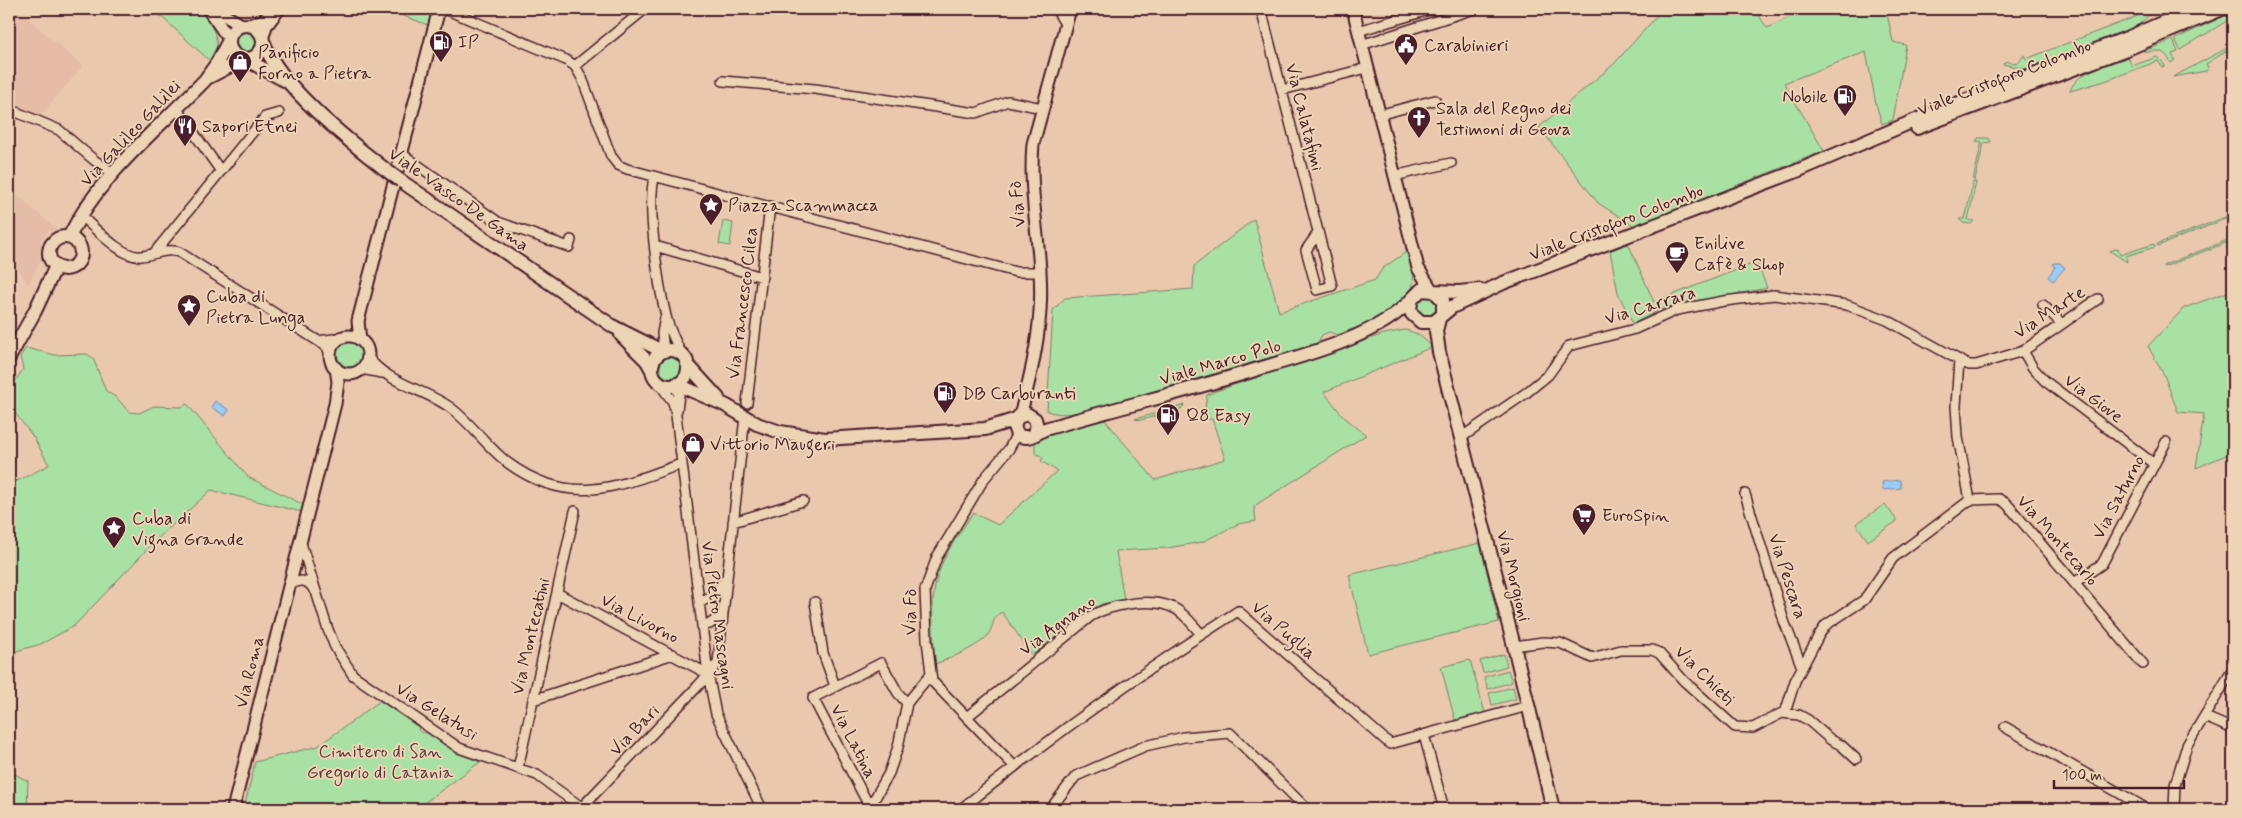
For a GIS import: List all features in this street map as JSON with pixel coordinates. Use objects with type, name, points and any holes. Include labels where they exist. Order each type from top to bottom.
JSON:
[{"type":"main road","name":"Viale Cristoforo Colombo","points":[[1503,284],[1797,171],[1923,117],[2129,38],[2194,9]]},
{"type":"main road","name":"Viale Cristoforo Colombo","points":[[1797,171],[1830,161],[1988,102],[2166,33],[2222,9]]},
{"type":"main road","points":[[205,80],[217,63],[235,29],[246,25],[258,29],[271,58],[293,87]]},
{"type":"main road","points":[[229,39],[233,53],[276,75],[293,87]]},
{"type":"main road","points":[[205,80],[244,59],[258,55],[263,39]]},
{"type":"main road","name":"Via Galileo Galilei","points":[[69,238],[81,216],[113,173],[205,80]]},
{"type":"main road","name":"Viale Vasco De Gama","points":[[293,87],[329,123],[386,170],[614,328]]},
{"type":"main road","points":[[69,238],[78,244],[81,254],[72,267],[56,266],[50,259],[51,246],[56,239],[69,238]]},
{"type":"main road","points":[[9,358],[56,266]]},
{"type":"main road","points":[[1370,330],[1401,311],[1414,296],[1424,289],[1476,290],[1503,284]]},
{"type":"main road","points":[[1370,330],[1398,322],[1419,321],[1430,323],[1452,306],[1503,284]]},
{"type":"main road","points":[[1432,290],[1443,300],[1441,316],[1436,331],[1439,352]]},
{"type":"main road","points":[[1414,296],[1411,311],[1439,352]]},
{"type":"main road","points":[[614,328],[663,351],[674,350],[685,359],[704,384],[725,405]]},
{"type":"main road","points":[[614,328],[647,361],[654,374],[665,384],[675,384],[725,405],[757,424],[780,432],[825,439],[985,429],[1025,417],[1078,419]]},
{"type":"main road","name":"Viale Marco Polo","points":[[1025,435],[1297,358],[1370,330]]},
{"type":"main road","points":[[654,374],[654,360],[663,351]]},
{"type":"main road","name":"Via Morgioni","points":[[1439,352],[1514,646],[1553,809]]},
{"type":"main road","points":[[675,384],[685,377],[685,359]]},
{"type":"main road","points":[[985,429],[1007,434],[1025,435],[1037,425],[1025,417]]},
{"type":"main road","points":[[1025,417],[1014,425],[1025,435]]},
{"type":"street","points":[[208,9],[229,39]]},
{"type":"street","points":[[213,9],[246,25],[263,20],[278,9]]},
{"type":"street","points":[[263,39],[266,26],[278,9]]},
{"type":"street","points":[[360,340],[358,321],[439,9]]},
{"type":"street","points":[[445,9],[566,60],[575,66],[582,78],[611,156],[618,165],[654,178],[770,206],[1016,272],[1040,272]]},
{"type":"street","points":[[575,66],[645,9]]},
{"type":"street","points":[[1056,9],[1065,24]]},
{"type":"street","name":"Via Fò","points":[[1025,417],[1040,312],[1040,272],[1031,164],[1033,144],[1070,9]]},
{"type":"street","name":"Via Calatafimi","points":[[1260,9],[1332,286],[1317,290],[1306,250],[1318,233]]},
{"type":"street","points":[[1353,9],[1366,68],[1418,268],[1432,290]]},
{"type":"street","points":[[1358,31],[1432,9]]},
{"type":"street","points":[[1362,45],[1474,9]]},
{"type":"street","points":[[1372,27],[1375,40]]},
{"type":"street","points":[[1282,90],[1366,68]]},
{"type":"street","points":[[723,81],[815,89],[976,113],[1008,102],[1042,108]]},
{"type":"street","points":[[1378,115],[1436,100]]},
{"type":"street","points":[[9,109],[58,130],[113,173]]},
{"type":"street","points":[[177,109],[220,170]]},
{"type":"street","points":[[154,253],[265,117],[279,113]]},
{"type":"street","points":[[402,154],[498,222],[569,247],[571,240]]},
{"type":"street","points":[[1394,176],[1451,163]]},
{"type":"street","points":[[654,178],[651,191],[655,246],[665,315],[671,333],[685,359]]},
{"type":"street","name":"Via Francesco Cilea","points":[[747,403],[770,206]]},
{"type":"street","points":[[81,216],[122,251],[140,257],[170,250],[178,252],[327,347],[336,368],[338,382],[335,404]]},
{"type":"street","points":[[655,246],[762,277]]},
{"type":"street","points":[[1414,296],[1418,268]]},
{"type":"street","name":"Via Carrara","points":[[1462,438],[1526,393],[1548,374],[1569,346],[1635,330],[1677,310],[1724,301],[1774,295],[1847,305],[1887,320],[1959,360]]},
{"type":"street","name":"Via Marte","points":[[1959,360],[1969,365],[1976,365],[2023,351],[2098,299]]},
{"type":"street","points":[[2043,305],[2062,324]]},
{"type":"street","points":[[663,351],[662,334],[665,315]]},
{"type":"street","points":[[330,354],[333,344],[343,337],[358,321]]},
{"type":"street","points":[[644,341],[654,339],[662,334]]},
{"type":"street","points":[[318,341],[343,337],[360,340],[365,345],[368,356],[386,374],[450,407],[509,463],[549,485],[567,490],[620,486],[681,464]]},
{"type":"street","name":"Via Giove","points":[[2023,351],[2033,368],[2045,381],[2154,464]]},
{"type":"street","points":[[335,404],[368,356]]},
{"type":"street","points":[[1856,759],[1841,744],[1831,740],[1808,720],[1799,715],[1785,713],[1802,667],[1826,625],[1864,600],[1894,558],[1970,500],[1958,437],[1956,406],[1959,360]]},
{"type":"street","points":[[336,368],[346,373],[356,371],[386,374]]},
{"type":"street","points":[[654,374],[673,402],[676,415]]},
{"type":"street","points":[[675,384],[679,395],[676,415]]},
{"type":"street","name":"Via Roma","points":[[233,809],[335,404]]},
{"type":"street","name":"Via Pietro Mascagni","points":[[676,415],[708,674],[716,714],[762,809]]},
{"type":"street","points":[[699,603],[714,595],[720,589],[725,579],[745,417]]},
{"type":"street","name":"Via Fò","points":[[930,675],[926,590],[937,556],[984,479],[1009,449],[1025,435]]},
{"type":"street","name":"Via Saturno","points":[[2074,583],[2102,564],[2166,442]]},
{"type":"street","name":"Via Pescara","points":[[1745,494],[1784,621],[1802,667]]},
{"type":"street","name":"Via Montecarlo","points":[[1970,500],[1999,499],[2007,504],[2143,664]]},
{"type":"street","points":[[732,522],[803,501]]},
{"type":"street","name":"Via Montecatini","points":[[518,768],[575,511]]},
{"type":"street","name":"Via Gelatusi","points":[[300,543],[335,647],[353,675],[459,748],[482,758],[537,775],[583,808]]},
{"type":"street","name":"Via Bari","points":[[583,808],[718,663],[725,579]]},
{"type":"street","points":[[289,585],[305,580],[310,583],[317,594]]},
{"type":"street","name":"Via Livorno","points":[[556,593],[708,674]]},
{"type":"street","points":[[815,602],[823,653],[835,686]]},
{"type":"street","name":"Via Agnano","points":[[968,716],[1091,616],[1112,606],[1150,603],[1169,606],[1180,612],[1201,634]]},
{"type":"street","name":"Via Puglia","points":[[961,809],[1014,766],[1201,634],[1238,611],[1390,744],[1528,706]]},
{"type":"street","points":[[702,625],[710,624],[723,614]]},
{"type":"street","name":"Via Chieti","points":[[1514,646],[1543,642],[1560,644],[1592,658],[1621,650],[1652,650],[1659,653],[1684,681],[1734,727],[1753,728],[1771,717],[1785,713]]},
{"type":"street","points":[[533,700],[673,654]]},
{"type":"street","name":"Via Latina","points":[[865,807],[813,698],[881,663],[898,693],[907,704]]},
{"type":"street","points":[[2174,809],[2175,785],[2187,745],[2233,669]]},
{"type":"street","points":[[865,807],[875,798],[889,773],[898,747],[907,704],[930,675]]},
{"type":"street","points":[[930,675],[932,681],[968,716],[1014,766]]},
{"type":"street","points":[[2205,717],[2233,729]]},
{"type":"street","points":[[2005,727],[2147,809]]},
{"type":"street","points":[[1053,809],[1054,804],[1076,776],[1145,746],[1184,737],[1230,732],[1307,809]]},
{"type":"street","points":[[1424,734],[1444,809]]},
{"type":"shaded area","points":[[1362,9],[1397,9],[1364,18]]},
{"type":"shaded area","points":[[18,10],[83,66],[39,117],[9,103],[9,19]]},
{"type":"shaded area","points":[[9,188],[61,233],[56,235],[49,230],[41,241],[46,249],[28,285],[9,254]]},
{"type":"green space","points":[[153,9],[198,9],[208,20],[215,34],[215,55],[211,62]]},
{"type":"green space","points":[[385,9],[432,9],[428,25]]},
{"type":"green space","points":[[1663,9],[1757,9],[1767,28],[1807,9],[1886,9],[1893,42],[1906,45],[1893,120],[1882,124],[1876,104],[1866,52],[1784,83],[1824,151],[1634,226],[1598,203],[1539,127],[1614,64]]},
{"type":"green space","points":[[2147,9],[2156,9],[2136,27],[2026,69],[2003,64],[2006,61],[2011,63],[2019,62],[2024,55],[2026,59],[2148,12]]},
{"type":"green space","points":[[2233,12],[2233,17],[2180,50],[2175,39]]},
{"type":"green space","points":[[246,31],[254,34],[257,42],[254,50],[246,53],[238,50],[235,42],[238,34]]},
{"type":"green space","points":[[2173,40],[2178,52],[2172,54],[2175,60],[2171,63],[2163,53],[2153,51],[2145,53],[2144,51]]},
{"type":"green space","points":[[2233,45],[2233,47],[2206,64],[2209,69],[2206,71],[2173,77]]},
{"type":"green space","points":[[2128,57],[2132,66],[2157,57],[2165,66],[2162,67],[2158,61],[2105,81],[2070,91],[2079,78],[2086,73]]},
{"type":"green space","points":[[1978,138],[1989,138],[1991,142],[1984,143],[1975,180],[1973,180],[1982,142],[1976,141]]},
{"type":"green space","points":[[1973,182],[1976,182],[1968,220],[1974,221],[1971,224],[1963,223],[1959,219],[1965,219]]},
{"type":"green space","points":[[2233,214],[2233,216],[2158,246],[2157,244]]},
{"type":"green space","points":[[1254,219],[1279,312],[1375,280],[1383,268],[1409,250],[1414,273],[1412,292],[1388,316],[1337,335],[1329,332],[1322,335],[1317,344],[1094,409],[1065,414],[1047,411],[1053,310],[1065,298],[1193,289],[1194,266]]},
{"type":"green space","points":[[723,221],[733,223],[730,246],[719,244]]},
{"type":"green space","points":[[2233,238],[2233,240],[2164,267],[2164,265]]},
{"type":"green space","points":[[1628,243],[1654,302],[1757,262],[1767,288],[1659,310],[1633,324],[1618,293],[1610,251]]},
{"type":"green space","points":[[2154,244],[2155,247],[2126,256],[2127,262],[2110,251],[2118,248],[2120,255]]},
{"type":"green space","points":[[2233,290],[2233,452],[2196,468],[2204,414],[2178,412],[2164,375],[2148,346],[2184,308]]},
{"type":"green space","points":[[1432,294],[1442,308],[1430,320],[1416,313],[1416,300],[1419,297]]},
{"type":"green space","points":[[1405,330],[1420,336],[1432,347],[1324,392],[1344,417],[1366,435],[1254,506],[1256,521],[1238,524],[1202,542],[1167,548],[1116,551],[1124,600],[1101,604],[1032,655],[1002,612],[996,616],[990,632],[984,639],[964,652],[935,664],[934,592],[936,580],[946,554],[973,513],[998,525],[1057,471],[1041,461],[1043,457],[1035,453],[1035,439],[1105,420],[1155,480],[1225,459],[1212,419],[1203,420],[1207,395],[1384,334]]},
{"type":"green space","points":[[350,341],[359,345],[363,354],[359,363],[350,367],[341,363],[337,354],[341,345]]},
{"type":"green space","points":[[26,348],[55,355],[87,354],[93,358],[106,391],[117,398],[129,412],[139,413],[154,406],[181,407],[187,404],[248,477],[304,505],[302,512],[211,490],[156,540],[74,626],[41,644],[9,653],[9,485],[49,465],[34,438],[9,405],[9,382],[16,380],[23,369],[20,357]]},
{"type":"green space","points":[[671,355],[680,359],[684,368],[680,377],[671,381],[662,377],[658,368],[662,359]]},
{"type":"green space","points":[[1185,405],[1181,409],[1141,420],[1135,419]]},
{"type":"green space","points":[[1885,504],[1897,521],[1868,541],[1856,524]]},
{"type":"green space","points":[[1480,543],[1499,622],[1368,654],[1349,575]]},
{"type":"green space","points":[[1504,654],[1507,666],[1483,673],[1480,661]]},
{"type":"green space","points":[[1470,660],[1485,713],[1455,720],[1441,667]]},
{"type":"green space","points":[[1508,670],[1512,682],[1488,689],[1484,677]]},
{"type":"green space","points":[[1513,687],[1516,699],[1492,705],[1489,693]]},
{"type":"green space","name":"Cimitero di San Gregorio di Catania","points":[[380,701],[419,727],[418,730],[422,733],[426,732],[460,754],[480,762],[416,809],[244,809],[255,762],[318,746]]},
{"type":"green space","points":[[9,771],[28,781],[27,809],[9,809]]},
{"type":"water","points":[[2060,263],[2065,268],[2053,281],[2048,277],[2055,267],[2053,264]]},
{"type":"water","points":[[215,401],[229,410],[225,416],[211,407]]},
{"type":"water","points":[[1900,480],[1901,488],[1883,490],[1882,482]]},
{"type":"place","name":"IP","points":[[441,63]]},
{"type":"place","name":"Carabinieri","points":[[1406,66]]},
{"type":"place","name":"Panificio Forno a Pietra","points":[[240,83]]},
{"type":"place","name":"Nobile","points":[[1845,117]]},
{"type":"place","name":"Sala del Regno dei Testimoni di Geova","points":[[1419,139]]},
{"type":"place","name":"Sapori Etnei","points":[[185,147]]},
{"type":"place","name":"Piazza Scammacca","points":[[711,226]]},
{"type":"place","name":"Enilive Cafè & Shop","points":[[1677,274]]},
{"type":"place","name":"Cuba di Pietra Lunga","points":[[189,327]]},
{"type":"place","name":"DB Carburanti","points":[[945,414]]},
{"type":"place","name":"Q8 Easy","points":[[1168,436]]},
{"type":"place","name":"Vittorio Maugeri","points":[[693,465]]},
{"type":"place","name":"EuroSpin","points":[[1584,536]]},
{"type":"place","name":"Cuba di Vigna Grande","points":[[114,549]]}]
